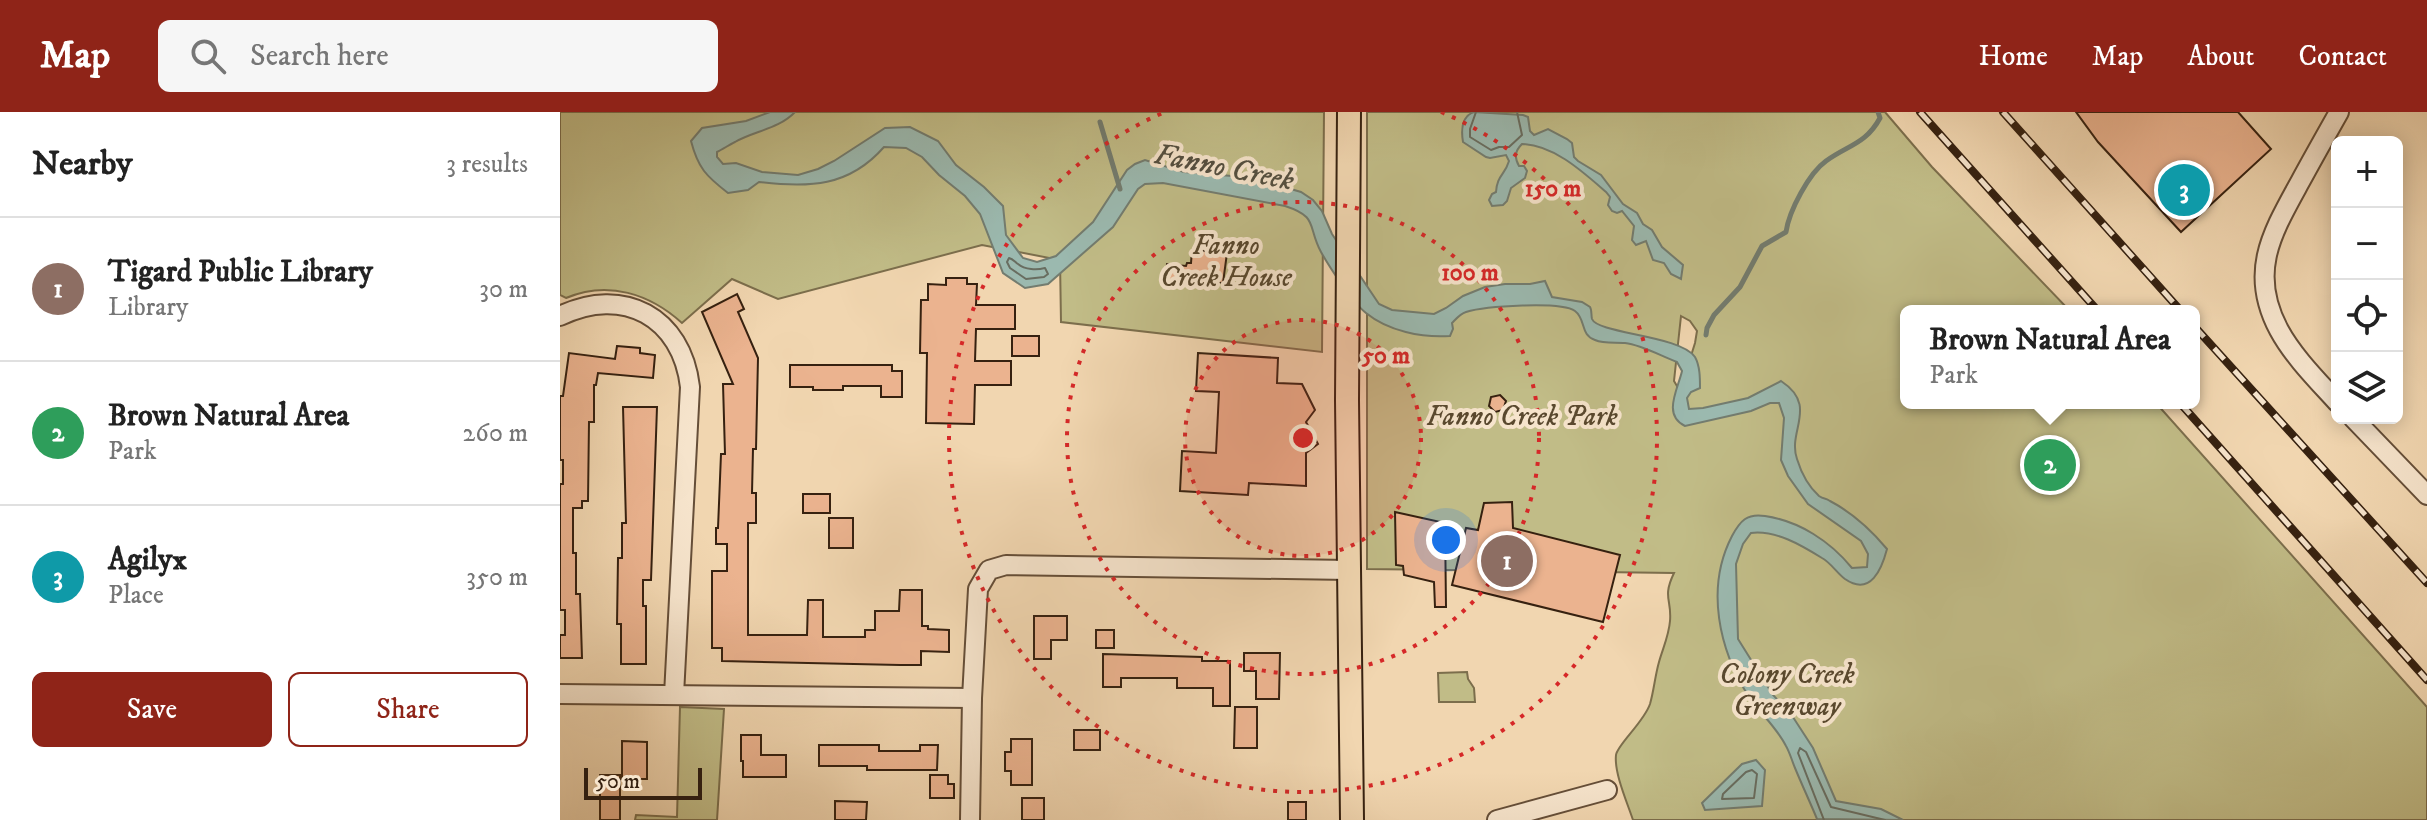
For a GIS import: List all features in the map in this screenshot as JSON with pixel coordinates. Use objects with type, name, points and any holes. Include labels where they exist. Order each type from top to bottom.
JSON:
[{"type":"main road","points":[[1349,112],[1347,400],[1352,820]]},
{"type":"street","points":[[2331,396],[2280,332],[2269,307],[2265,285],[2266,257],[2273,231],[2339,112]]},
{"type":"street","points":[[560,316],[580,306],[602,303],[631,308],[653,319],[677,342],[683,353],[690,387],[674,695]]},
{"type":"street","points":[[2359,424],[2427,495]]},
{"type":"street","points":[[970,820],[978,589],[986,574],[996,567],[1349,570]]},
{"type":"street","points":[[560,694],[972,698]]},
{"type":"street","points":[[1497,820],[1607,790]]},
{"type":"green space","points":[[560,112],[1324,112],[1322,352],[1061,322],[1060,260],[982,245],[778,299],[732,279],[682,323],[656,304],[628,293],[597,290],[566,298],[560,295]]},
{"type":"green space","points":[[1367,112],[1885,112],[1932,167],[2064,305],[1900,305],[1900,409],[2161,409],[2427,707],[2427,820],[1633,820],[1619,779],[1616,755],[1650,704],[1669,626],[1668,593],[1674,573],[1367,569]],"holes":[[[1681,316],[1690,321],[1697,331],[1695,343],[1680,391],[1674,381]]]},
{"type":"green space","points":[[1467,672],[1474,688],[1475,702],[1439,702],[1438,673]]},
{"type":"green space","points":[[680,707],[724,709],[717,820],[635,820],[636,815],[677,817]]},
{"type":"water","points":[[770,112],[795,112],[782,122],[717,152],[723,164],[736,163],[762,172],[798,175],[834,161],[885,128],[910,127],[938,141],[956,165],[1003,206],[1006,235],[1023,258],[1037,262],[1056,256],[1093,222],[1127,170],[1145,160],[1184,172],[1232,176],[1301,192],[1322,211],[1332,234],[1379,304],[1392,310],[1434,314],[1485,287],[1545,281],[1552,297],[1582,302],[1590,307],[1592,319],[1598,324],[1673,344],[1695,357],[1700,388],[1687,398],[1689,409],[1748,398],[1781,381],[1798,400],[1800,419],[1795,449],[1809,484],[1819,496],[1861,522],[1887,549],[1874,578],[1862,585],[1845,579],[1825,560],[1797,544],[1779,536],[1751,533],[1743,544],[1736,564],[1738,639],[1773,695],[1791,714],[1813,748],[1836,801],[1881,809],[1903,820],[1817,819],[1787,749],[1749,697],[1723,639],[1719,618],[1719,576],[1732,536],[1741,522],[1749,517],[1759,515],[1790,522],[1824,541],[1852,568],[1867,567],[1868,554],[1861,541],[1808,504],[1788,476],[1781,460],[1784,418],[1779,403],[1685,426],[1678,421],[1673,409],[1682,371],[1677,362],[1631,344],[1590,338],[1578,314],[1567,308],[1522,306],[1466,312],[1452,323],[1450,336],[1428,336],[1395,329],[1366,313],[1355,302],[1325,259],[1303,214],[1285,206],[1163,183],[1145,184],[1138,189],[1113,227],[1048,284],[1025,288],[1003,273],[980,214],[965,196],[922,157],[906,148],[884,147],[857,170],[827,182],[795,185],[759,182],[748,190],[728,193],[704,171],[691,141],[702,128],[746,121]]},
{"type":"water","points":[[1474,112],[1523,115],[1528,117],[1530,131],[1534,135],[1548,129],[1572,143],[1574,157],[1601,175],[1623,204],[1637,213],[1643,224],[1652,230],[1662,247],[1683,265],[1681,279],[1671,274],[1664,263],[1653,260],[1646,241],[1636,245],[1632,240],[1634,226],[1622,211],[1612,211],[1606,192],[1567,161],[1545,149],[1522,144],[1516,157],[1519,166],[1524,166],[1527,171],[1525,178],[1511,188],[1503,205],[1492,206],[1489,200],[1496,192],[1509,161],[1506,155],[1486,157],[1463,142],[1463,124]]},
{"type":"water","points":[[1756,760],[1765,770],[1762,806],[1705,810],[1702,803],[1742,764]]},
{"type":"building","points":[[2076,112],[2238,112],[2271,149],[2181,232],[2098,142]]},
{"type":"building","name":"Fanno Creek House","points":[[1192,250],[1227,253],[1223,283],[1165,281],[1167,264],[1186,266],[1191,263]]},
{"type":"building","points":[[946,278],[967,278],[967,284],[977,284],[976,305],[1015,305],[1015,329],[976,329],[975,361],[1011,361],[1011,385],[975,385],[974,424],[926,423],[927,353],[920,353],[921,300],[928,300],[928,284],[946,285]]},
{"type":"building","points":[[737,294],[744,309],[738,312],[758,358],[752,493],[756,493],[756,523],[748,523],[748,635],[807,635],[808,600],[823,600],[823,637],[865,637],[865,630],[875,630],[875,611],[899,611],[900,590],[922,590],[922,626],[949,630],[949,652],[921,651],[921,665],[900,665],[722,661],[722,648],[712,648],[712,571],[727,571],[727,544],[716,544],[721,454],[725,454],[723,384],[733,384],[702,312]]},
{"type":"building","points":[[1012,336],[1039,336],[1039,356],[1012,356]]},
{"type":"building","points":[[617,346],[640,348],[640,353],[655,355],[653,378],[598,373],[594,385],[594,422],[589,422],[588,501],[582,501],[582,508],[573,508],[573,553],[576,553],[576,594],[580,594],[582,658],[560,658],[560,635],[565,635],[565,610],[560,610],[560,484],[563,484],[563,460],[560,460],[560,396],[563,396],[569,353],[615,359]]},
{"type":"building","points":[[1198,353],[1278,358],[1277,383],[1302,384],[1315,410],[1306,422],[1318,444],[1306,453],[1306,486],[1249,483],[1248,495],[1180,491],[1182,451],[1216,453],[1219,392],[1196,391]]},
{"type":"building","points":[[790,365],[892,365],[892,371],[902,371],[902,397],[881,397],[881,386],[843,386],[843,390],[790,387]]},
{"type":"building","points":[[1500,395],[1506,401],[1503,410],[1495,412],[1489,406],[1491,397]]},
{"type":"building","points":[[623,407],[657,407],[651,580],[643,580],[646,664],[621,664],[621,624],[617,624],[618,558],[622,558],[622,523],[626,523]]},
{"type":"building","points":[[803,494],[830,494],[830,513],[803,513]]},
{"type":"building","points":[[1512,502],[1513,528],[1620,555],[1603,622],[1452,585],[1466,528],[1478,530],[1484,503]]},
{"type":"building","points":[[1395,512],[1445,523],[1446,607],[1435,607],[1434,582],[1404,575],[1403,566],[1396,565]]},
{"type":"building","points":[[829,518],[853,518],[853,548],[829,548]]},
{"type":"building","points":[[1034,616],[1067,616],[1067,640],[1051,640],[1051,659],[1034,659]]},
{"type":"building","points":[[1096,630],[1114,630],[1114,648],[1096,648]]},
{"type":"building","points":[[1244,653],[1280,653],[1279,699],[1256,699],[1256,671],[1244,671]]},
{"type":"building","points":[[1103,654],[1202,657],[1202,661],[1230,661],[1230,706],[1213,706],[1213,688],[1177,688],[1177,678],[1121,678],[1121,687],[1103,687]]},
{"type":"building","points":[[1235,707],[1257,707],[1257,748],[1234,748]]},
{"type":"building","points":[[1074,730],[1100,730],[1100,750],[1074,750]]},
{"type":"building","points":[[741,735],[761,735],[761,755],[786,755],[786,777],[743,777]]},
{"type":"building","points":[[1011,739],[1032,739],[1032,785],[1011,785],[1011,771],[1005,771],[1005,752],[1011,752]]},
{"type":"building","points":[[622,741],[647,742],[647,779],[622,779]]},
{"type":"building","points":[[819,745],[879,745],[879,751],[920,751],[920,745],[938,745],[937,770],[819,766]]},
{"type":"building","points":[[600,775],[620,775],[620,820],[600,820]]},
{"type":"building","points":[[930,775],[948,775],[948,784],[954,784],[954,798],[930,798]]},
{"type":"building","points":[[1022,798],[1044,798],[1044,820],[1022,820]]},
{"type":"building","points":[[835,801],[867,802],[866,820],[835,820]]},
{"type":"building","points":[[1288,802],[1306,802],[1306,820],[1288,820]]},
{"type":"waterway","points":[[1706,335],[1714,315],[1740,287],[1762,246],[1786,232],[1795,203],[1813,174],[1826,161],[1869,133],[1880,118],[1878,112]]},
{"type":"waterway","name":"Fanno Creek","points":[[1100,122],[1120,189]]},
{"type":"railway","points":[[1920,112],[2093,305]]},
{"type":"railway","points":[[2003,112],[2176,305]]},
{"type":"railway","points":[[2200,333],[2427,583]]},
{"type":"railway","points":[[2185,409],[2427,680]]},
{"type":"place","name":"Agilyx","points":[[2184,190]]},
{"type":"place","name":"Brown Natural Area","points":[[2050,465]]},
{"type":"place","name":"Tigard Public Library","points":[[1507,561]]},
{"type":"park label","name":"Fanno Creek Park","points":[[1522,416]]},
{"type":"park label","name":"Colony Creek Greenway","points":[[1787,690]]}]
